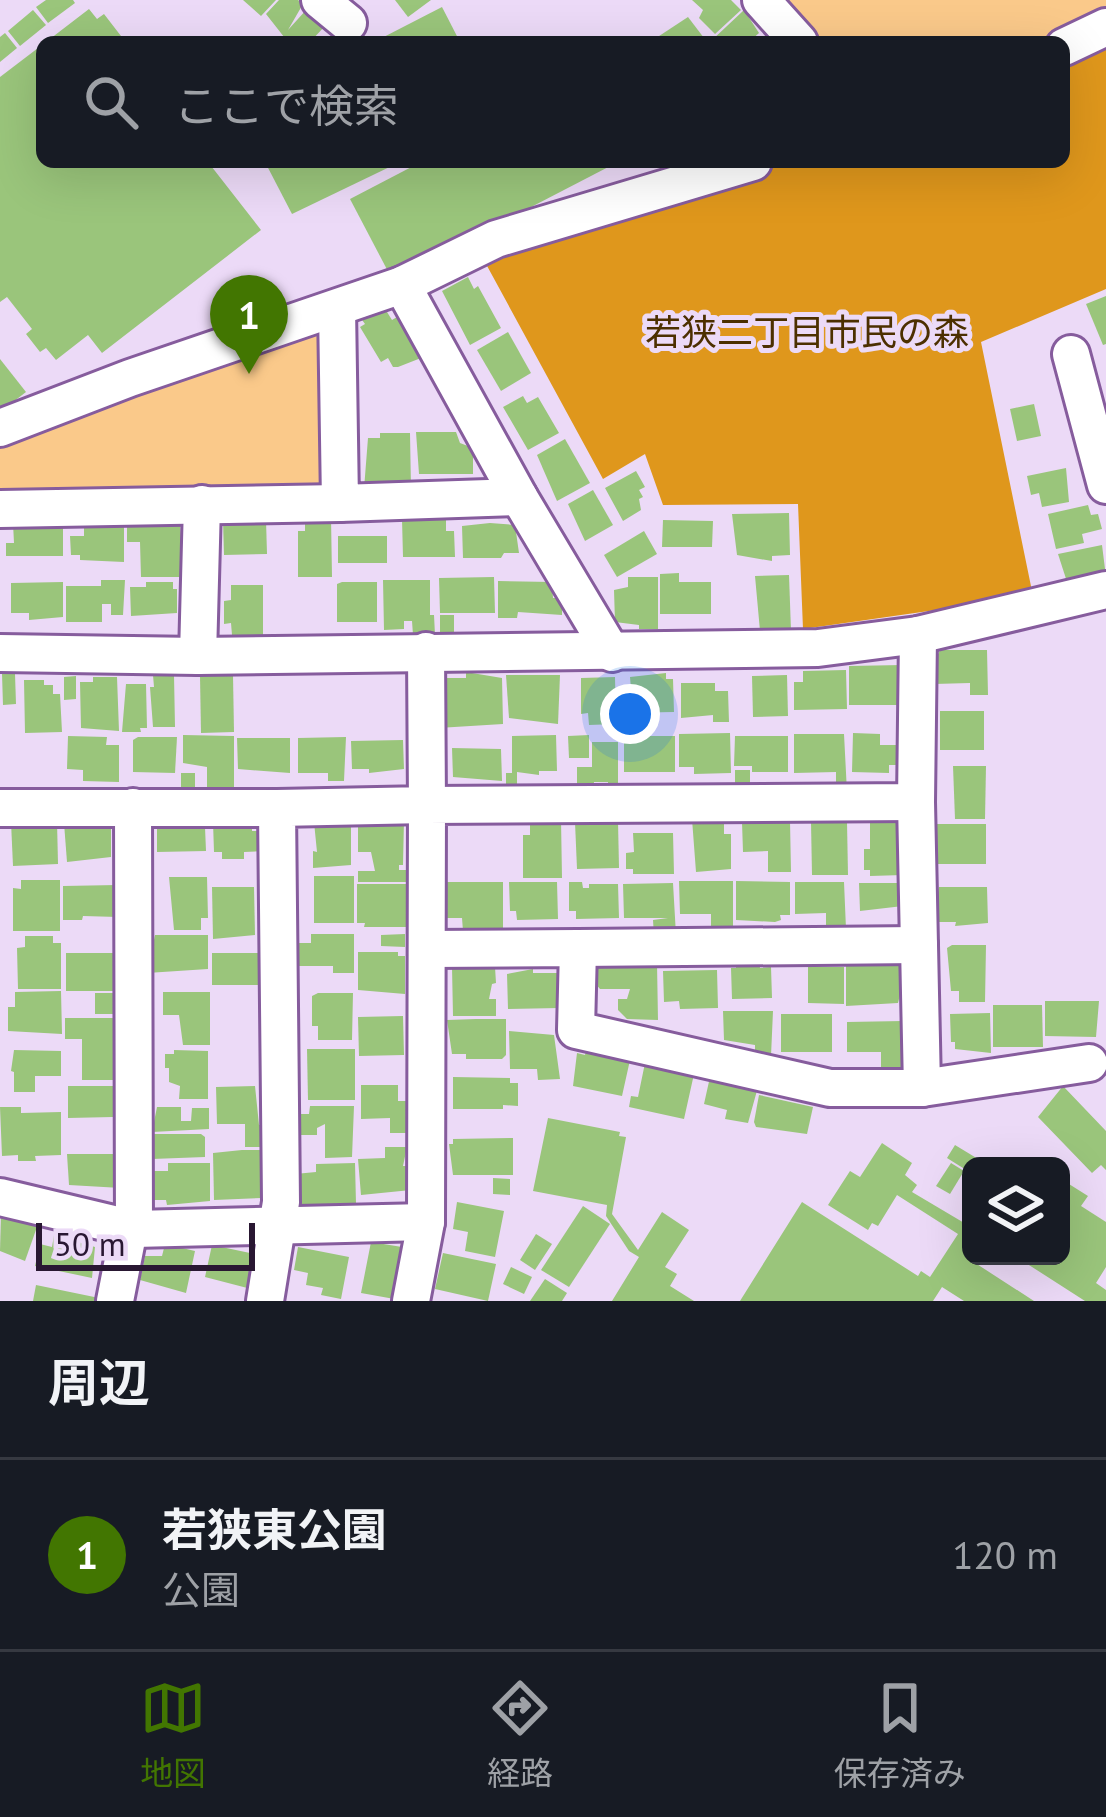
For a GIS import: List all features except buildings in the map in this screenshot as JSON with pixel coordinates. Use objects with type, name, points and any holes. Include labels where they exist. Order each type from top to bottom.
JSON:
[{"type":"street","points":[[761,0],[794,36]]},
{"type":"street","points":[[1070,44],[1106,27]]},
{"type":"street","points":[[0,428],[401,286],[496,239],[730,168]]},
{"type":"street","points":[[401,286],[612,652]]},
{"type":"street","points":[[337,308],[340,503]]},
{"type":"street","points":[[1072,355],[1106,485]]},
{"type":"street","points":[[0,509],[519,497]]},
{"type":"street","points":[[198,656],[202,504]]},
{"type":"street","points":[[0,653],[198,656],[818,648],[919,635],[1106,590]]},
{"type":"street","points":[[919,635],[916,802],[922,1088]]},
{"type":"street","points":[[412,1301],[426,1222],[426,651]]},
{"type":"street","points":[[0,808],[916,802]]},
{"type":"street","points":[[115,1301],[132,1229],[134,807]]},
{"type":"street","points":[[265,1301],[279,1226],[277,808]]},
{"type":"street","points":[[428,949],[919,945]]},
{"type":"street","points":[[578,948],[576,1030],[830,1088],[922,1088],[1090,1063]]},
{"type":"street","points":[[0,1197],[132,1229],[426,1222]]},
{"type":"shaded area","points":[[776,0],[1106,0],[1106,19],[1069,36],[809,36]]},
{"type":"shaded area","points":[[315,324],[325,332],[326,481],[317,492],[0,493],[0,437]]},
{"type":"green space","name":"若狭二丁目市民の森","points":[[1106,39],[1106,289],[981,342],[1033,596],[803,629],[798,504],[663,505],[645,454],[603,479],[486,264],[759,168],[1070,168],[1070,54]]},
{"type":"place","name":"若狭東公園","points":[[249,374]]}]
